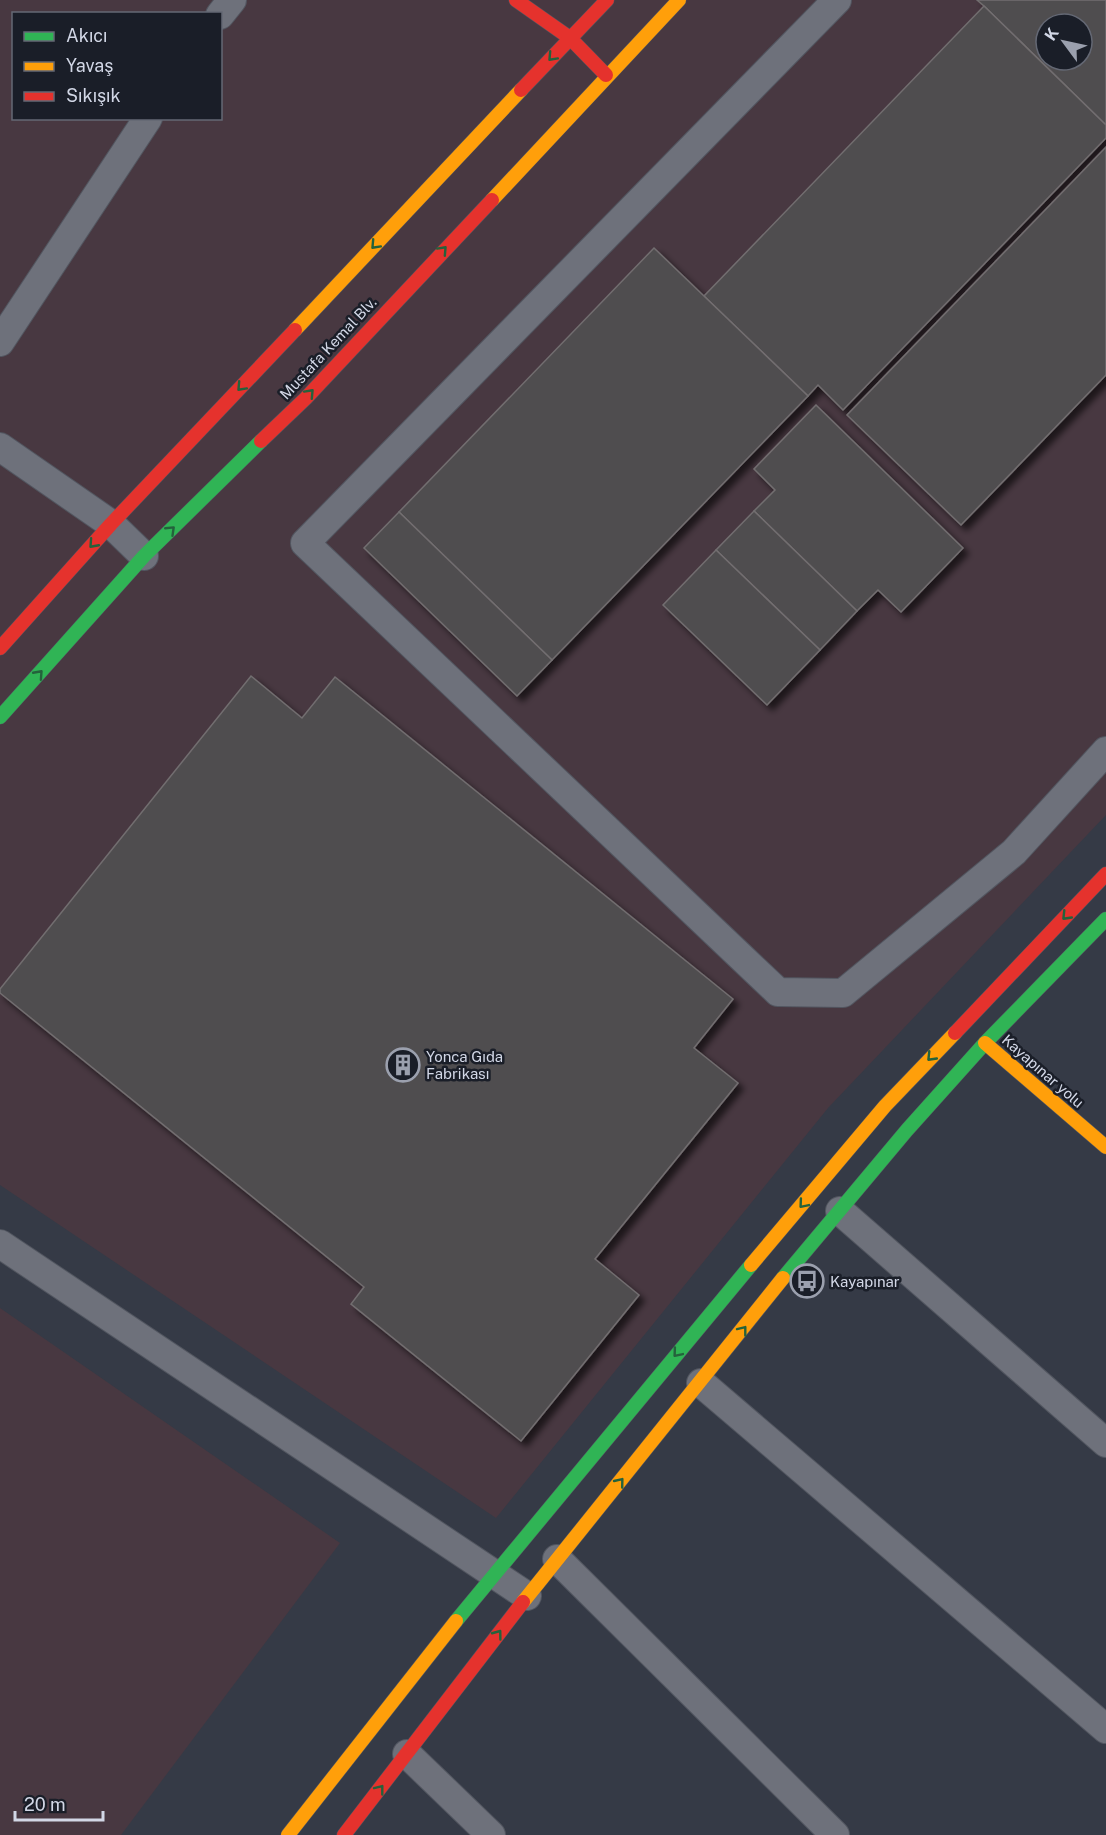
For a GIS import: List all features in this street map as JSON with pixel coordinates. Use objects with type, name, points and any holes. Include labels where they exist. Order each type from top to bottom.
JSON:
[{"type":"street","points":[[222,12],[232,0]]},
{"type":"street","points":[[516,0],[570,38],[606,75]]},
{"type":"street","points":[[0,648],[111,524],[607,0]]},
{"type":"street","name":"Mustafa Kemal Blv.","points":[[0,717],[144,556],[306,398],[606,75],[679,0]]},
{"type":"street","points":[[837,0],[305,543],[778,992],[843,993],[1014,852],[1106,751]]},
{"type":"street","points":[[0,342],[147,120]]},
{"type":"street","points":[[0,447],[111,524],[144,556]]},
{"type":"street","points":[[288,1835],[493,1573],[885,1106],[1106,873]]},
{"type":"street","points":[[344,1835],[527,1596],[840,1211],[985,1043],[1106,919]]},
{"type":"street","name":"Kayapınar yolu","points":[[985,1043],[1106,1147]]},
{"type":"street","points":[[840,1211],[1106,1443]]},
{"type":"street","points":[[0,1244],[527,1596]]},
{"type":"street","points":[[701,1383],[1106,1729]]},
{"type":"street","points":[[557,1559],[835,1835]]},
{"type":"street","points":[[407,1754],[490,1835]]},
{"type":"shaded area","points":[[0,0],[1106,0],[1106,815],[828,1108],[496,1518],[0,1185]]},
{"type":"shaded area","points":[[0,1308],[340,1543],[121,1835],[0,1835]]},
{"type":"building","points":[[977,0],[1106,0],[1106,125],[1052,72],[1094,72],[1094,12],[1034,12],[1034,55]]},
{"type":"building","points":[[984,6],[1034,55],[1034,72],[1052,72],[1106,125],[1106,138],[843,410],[818,385],[808,396],[704,296]]},
{"type":"building","points":[[1106,147],[1106,375],[961,525],[847,415]]},
{"type":"building","points":[[654,248],[808,396],[552,660],[399,512]]},
{"type":"building","points":[[816,405],[963,548],[901,612],[878,590],[857,611],[754,511],[775,490],[754,469]]},
{"type":"building","points":[[754,511],[857,611],[820,650],[716,550]]},
{"type":"building","points":[[399,512],[552,660],[517,696],[364,548]]},
{"type":"building","points":[[716,550],[820,650],[767,705],[663,605]]},
{"type":"building","name":"Yonca Gıda Fabrikası","points":[[251,676],[302,718],[335,677],[733,999],[694,1048],[738,1083],[595,1259],[639,1295],[521,1441],[351,1304],[364,1287],[0,993],[0,989]]},
{"type":"traffic: fast","points":[[0,717],[144,556],[261,441]]},
{"type":"traffic: fast","points":[[783,1278],[907,1130],[985,1043],[1106,919]]},
{"type":"traffic: fast","points":[[456,1621],[751,1265]]},
{"type":"traffic: slow","points":[[492,200],[679,0]]},
{"type":"traffic: slow","points":[[295,330],[521,90]]},
{"type":"traffic: slow","points":[[751,1265],[885,1106],[955,1033]]},
{"type":"traffic: slow","points":[[985,1043],[1106,1147]]},
{"type":"traffic: slow","points":[[523,1602],[783,1278]]},
{"type":"traffic: slow","points":[[288,1835],[456,1621]]},
{"type":"traffic: jam","points":[[516,0],[570,38],[606,75]]},
{"type":"traffic: jam","points":[[521,90],[607,0]]},
{"type":"traffic: jam","points":[[261,441],[306,398],[492,200]]},
{"type":"traffic: jam","points":[[0,648],[111,524],[295,330]]},
{"type":"traffic: jam","points":[[955,1033],[1106,874]]},
{"type":"traffic: jam","points":[[344,1835],[523,1602]]},
{"type":"place","name":"Yonca Gıda Fabrikası","points":[[403,1065]]},
{"type":"place","name":"Kayapınar","points":[[807,1281]]}]
